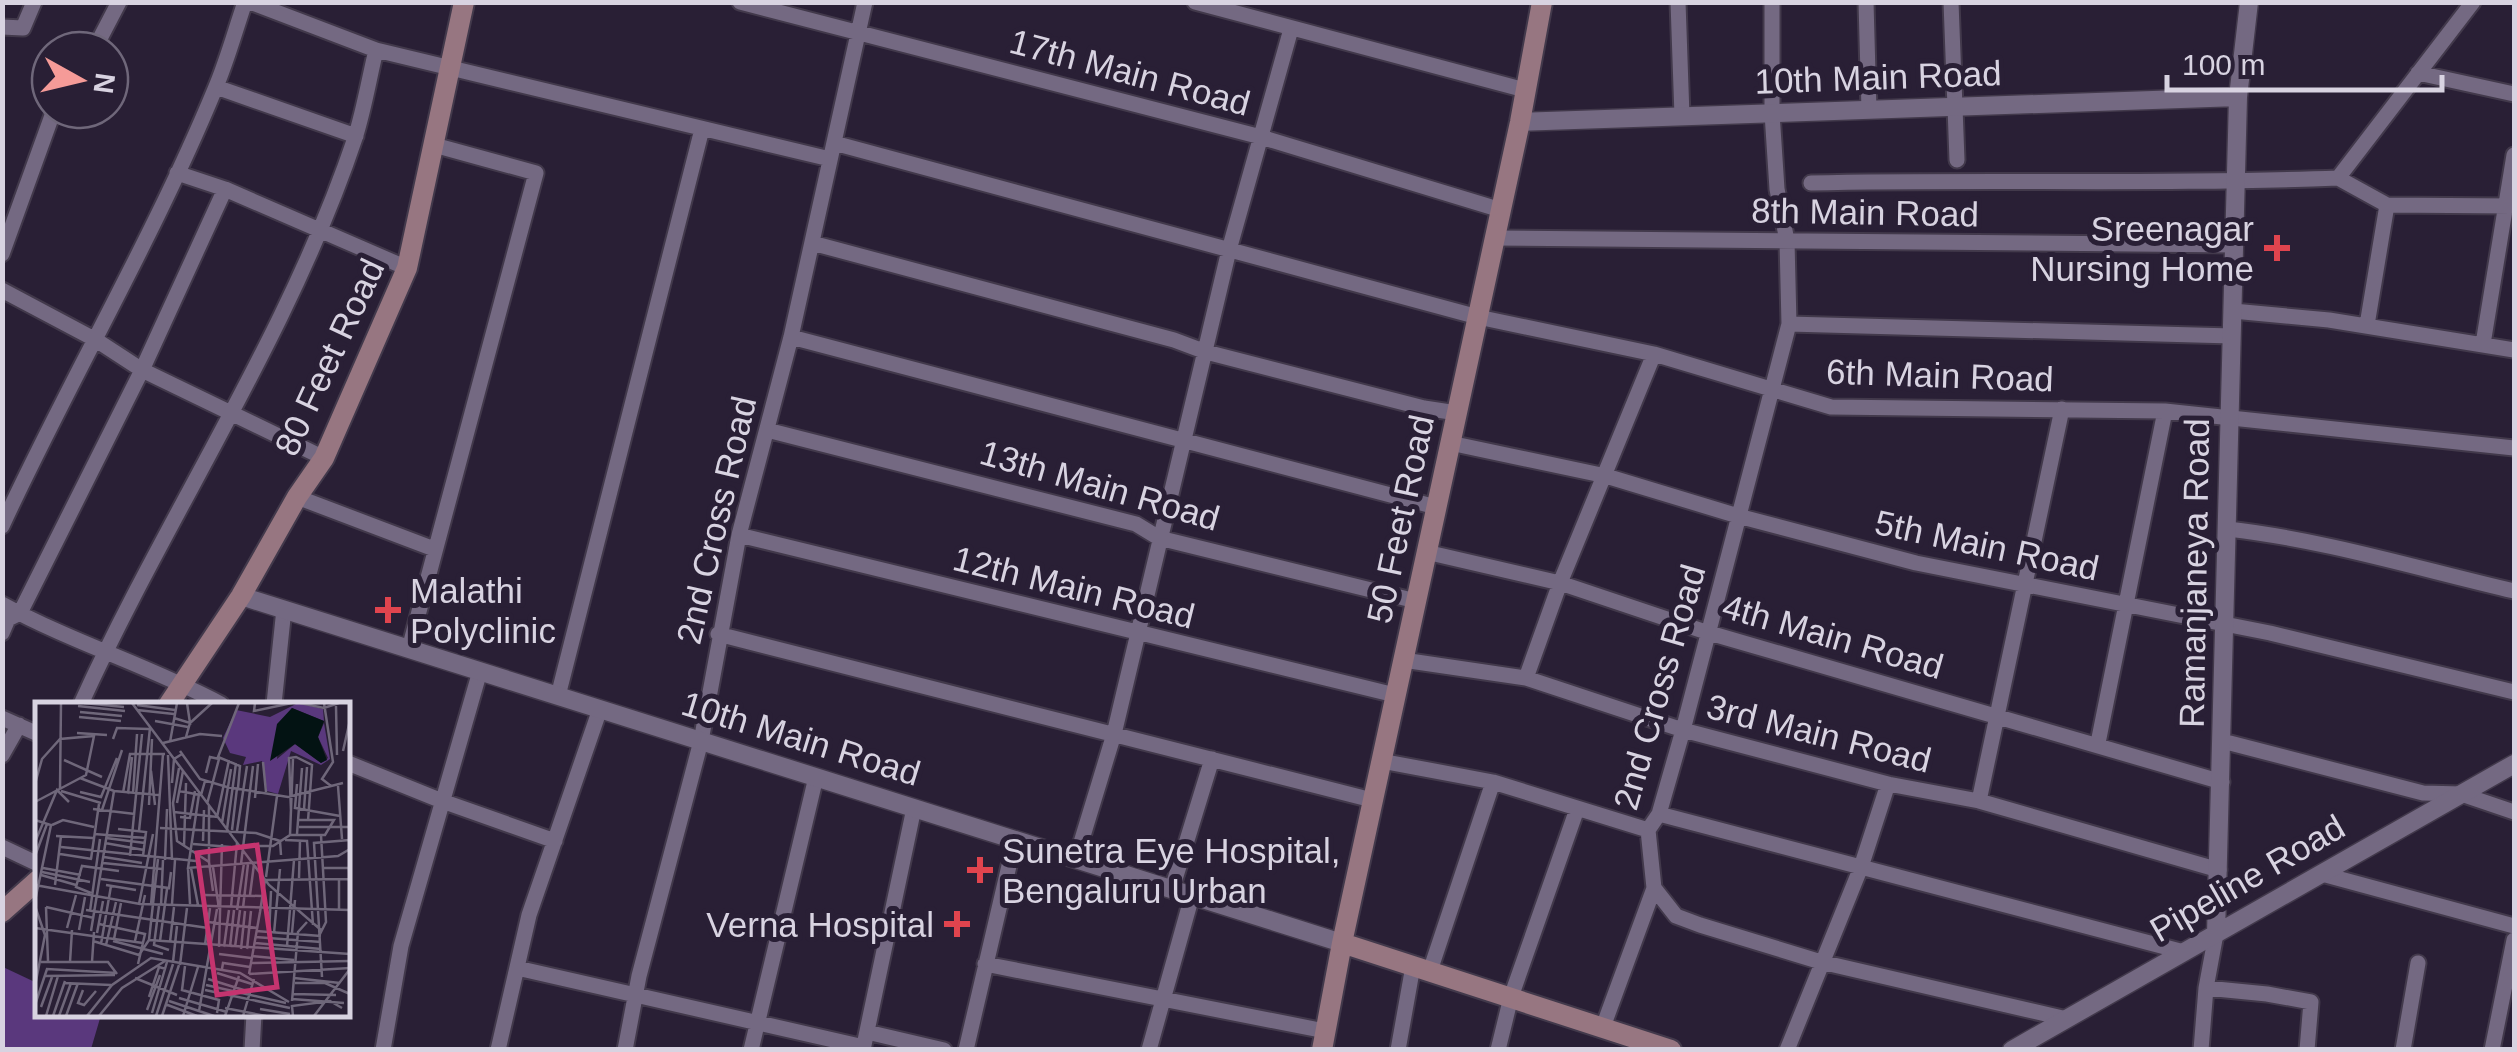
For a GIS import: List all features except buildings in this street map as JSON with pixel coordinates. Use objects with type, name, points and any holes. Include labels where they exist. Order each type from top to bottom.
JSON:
[{"type":"main road","name":"80 Feet Road","points":[[170,702],[241,596],[297,497],[324,458],[407,268],[464,2]]},
{"type":"main road","name":"50 Feet Road","points":[[1324,1040],[1372,800],[1520,122],[1542,2]]},
{"type":"main road","points":[[2,912],[35,883]]},
{"type":"main road","points":[[1342,943],[1671,1050]]},
{"type":"street","points":[[2,27],[23,28],[34,2]]},
{"type":"street","points":[[104,30],[119,2]]},
{"type":"street","points":[[2,526],[37,448],[96,340],[177,173],[216,87],[248,2],[376,50],[452,68]]},
{"type":"street","name":"17th Main Road","points":[[740,2],[1262,138],[1501,210]]},
{"type":"street","name":"2nd Cross Road","points":[[625,1050],[701,741],[739,535],[791,336],[865,2]]},
{"type":"street","points":[[1196,2],[1525,90]]},
{"type":"street","points":[[1678,2],[1682,116]]},
{"type":"street","name":"2nd Cross Road","points":[[1603,1028],[1654,888],[1648,830],[1659,814],[1789,324],[1787,241],[1777,189],[1772,113],[1772,2]]},
{"type":"street","points":[[1866,2],[1869,110]]},
{"type":"street","points":[[1952,2],[1957,160]]},
{"type":"street","name":"Ramanjaneya Road","points":[[2201,1050],[2216,934],[2219,870],[2238,97],[2249,2]]},
{"type":"street","points":[[2338,178],[2473,2]]},
{"type":"street","points":[[1076,859],[1114,734],[1229,250],[1291,29]]},
{"type":"street","points":[[82,702],[104,652],[232,414],[320,230],[356,136],[376,50]]},
{"type":"street","name":"6th Main Road","points":[[452,68],[702,129],[832,151],[1478,317],[1654,354],[1831,407],[2165,410],[2514,448]]},
{"type":"street","points":[[2418,73],[2514,94]]},
{"type":"street","points":[[216,87],[356,136]]},
{"type":"street","name":"10th Main Road","points":[[1520,122],[2238,97]]},
{"type":"street","points":[[558,696],[702,129]]},
{"type":"street","points":[[2,254],[47,130]]},
{"type":"street","points":[[410,649],[536,173],[434,145]]},
{"type":"street","points":[[2483,344],[2509,206],[2514,155]]},
{"type":"street","points":[[177,173],[225,189],[407,268]]},
{"type":"street","points":[[1812,183],[2236,182],[2338,178],[2386,205],[2509,206]]},
{"type":"street","points":[[2,633],[8,619],[20,613],[142,370],[225,189]]},
{"type":"street","points":[[2366,326],[2386,205]]},
{"type":"street","name":"8th Main Road","points":[[1495,238],[2235,245]]},
{"type":"street","points":[[812,244],[1174,340],[1206,352],[1424,408],[1457,412]]},
{"type":"street","points":[[2,290],[96,340],[142,370],[324,458]]},
{"type":"street","points":[[2233,311],[2366,326],[2514,350]]},
{"type":"street","points":[[1789,324],[2232,336]]},
{"type":"street","points":[[791,336],[1436,507]]},
{"type":"street","points":[[1526,678],[1560,583],[1654,354]]},
{"type":"street","points":[[1979,800],[2062,409]]},
{"type":"street","points":[[2098,744],[2165,410]]},
{"type":"street","name":"13th Main Road","points":[[767,430],[1136,524],[1159,538],[1416,601]]},
{"type":"street","name":"5th Main Road","points":[[1450,444],[1606,476],[1916,563],[2226,625],[2514,692]]},
{"type":"street","points":[[297,497],[434,549]]},
{"type":"street","points":[[2228,529],[2271,534],[2514,590]]},
{"type":"street","name":"12th Main Road","points":[[739,535],[1395,696]]},
{"type":"street","name":"4th Main Road","points":[[1426,552],[1560,583],[1706,632],[2222,782]]},
{"type":"street","name":"10th Main Road","points":[[241,596],[1342,943]]},
{"type":"street","points":[[2,604],[217,702]]},
{"type":"street","points":[[274,702],[284,610]]},
{"type":"street","points":[[718,634],[1372,800]]},
{"type":"street","name":"3rd Main Road","points":[[1403,660],[1526,678],[1682,730],[1888,784],[1979,800],[2219,870]]},
{"type":"street","points":[[383,1050],[400,946],[480,671]]},
{"type":"street","points":[[498,1050],[529,915],[600,709]]},
{"type":"street","points":[[2,718],[35,733]]},
{"type":"street","points":[[2,756],[18,725]]},
{"type":"street","points":[[2223,744],[2423,793],[2461,794],[2514,812]]},
{"type":"street","points":[[1172,890],[1212,759]]},
{"type":"street","points":[[1381,761],[1493,782],[1648,830]]},
{"type":"street","points":[[350,764],[442,802],[555,840]]},
{"type":"street","name":"Pipeline Road","points":[[2012,1050],[2514,764]]},
{"type":"street","points":[[751,1050],[816,777]]},
{"type":"street","points":[[1398,1050],[1422,969],[1493,782]]},
{"type":"street","points":[[1787,1050],[1860,867],[1888,784]]},
{"type":"street","points":[[865,1043],[914,808]]},
{"type":"street","points":[[1501,1049],[1510,998],[1577,809]]},
{"type":"street","points":[[1659,814],[2184,952]]},
{"type":"street","points":[[966,1050],[1015,840]]},
{"type":"street","points":[[2,847],[35,863]]},
{"type":"street","points":[[2322,874],[2514,926]]},
{"type":"street","points":[[1654,888],[1676,916],[1821,962],[2067,1018]]},
{"type":"street","points":[[1149,1050],[1192,896]]},
{"type":"street","points":[[2492,1050],[2514,940]]},
{"type":"street","points":[[2403,1050],[2418,963]]},
{"type":"street","points":[[984,964],[1163,1000],[1324,1040]]},
{"type":"street","points":[[517,968],[865,1043],[944,1050]]},
{"type":"street","points":[[2206,988],[2312,1002],[2307,1050]]},
{"type":"street","points":[[252,1050],[254,1017]]},
{"type":"shaded area","points":[[3,967],[35,982],[35,1017],[100,1017],[91,1049],[3,1049]]},
{"type":"place","name":"Sreenagar Nursing Home","points":[[2277,248]]},
{"type":"place","name":"Malathi Polyclinic","points":[[388,610]]},
{"type":"place","name":"Sunetra Eye Hospital, Bengaluru Urban","points":[[980,870]]},
{"type":"place","name":"Verna Hospital","points":[[957,924]]}]
